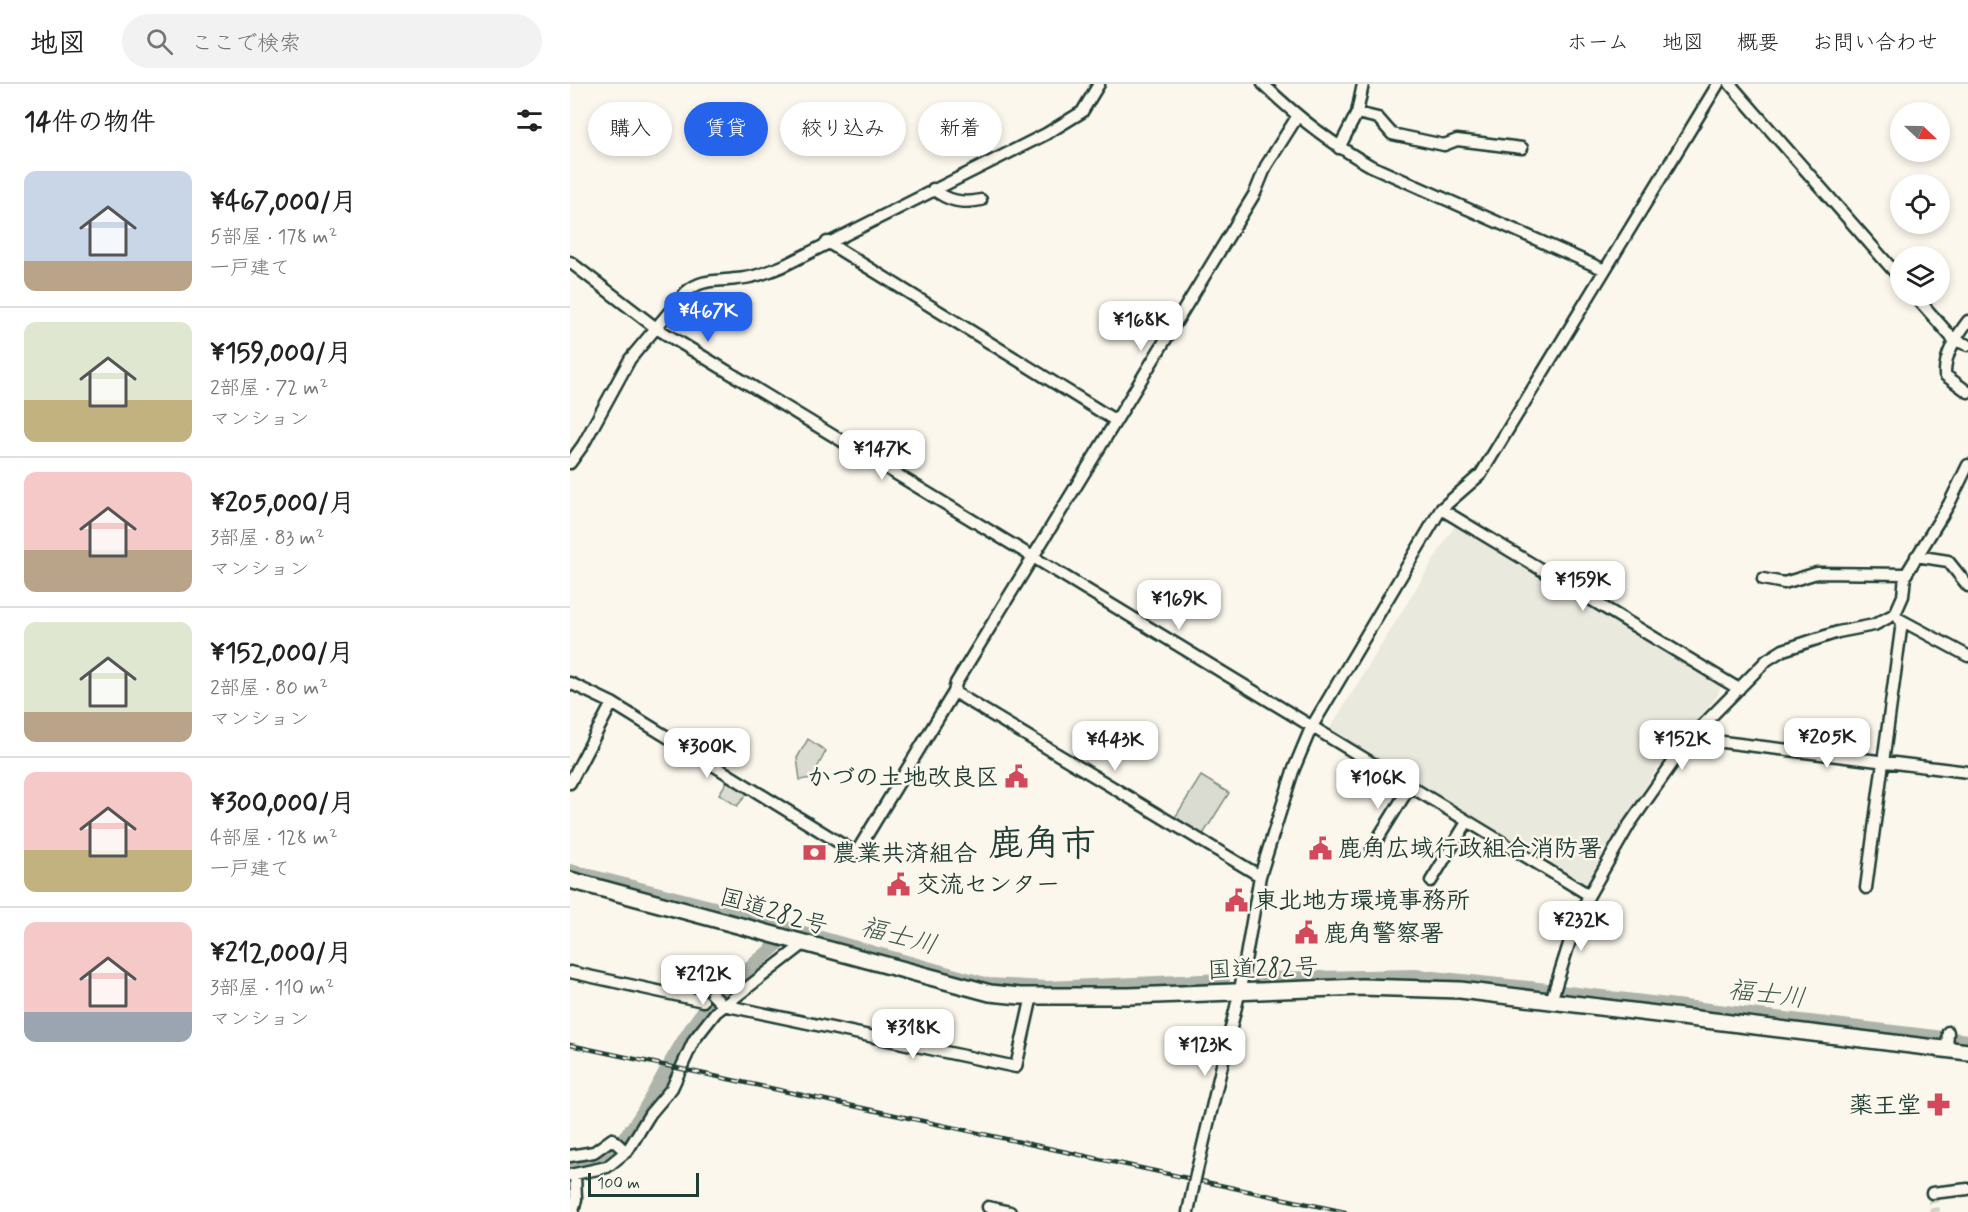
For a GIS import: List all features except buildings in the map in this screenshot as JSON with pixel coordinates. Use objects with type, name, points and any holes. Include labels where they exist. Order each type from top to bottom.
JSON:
[{"type":"highway","name":"国道282号","points":[[570,880],[965,988],[1032,996],[1129,996],[1240,990],[1404,987],[1460,990],[1968,1052]]},
{"type":"street","points":[[570,463],[583,445],[625,367],[686,292],[696,284],[708,279],[736,279],[759,275],[783,266],[1046,134],[1082,112],[1099,84]]},
{"type":"street","points":[[1263,84],[1297,117],[1339,148],[1371,166],[1605,270]]},
{"type":"street","points":[[1339,148],[1357,113],[1363,84]]},
{"type":"street","points":[[1188,1212],[1240,990],[1260,876],[1276,819],[1311,728],[1441,509],[1481,474],[1718,84]]},
{"type":"street","points":[[1730,84],[1890,267]]},
{"type":"street","points":[[1357,113],[1378,118],[1392,134],[1444,145],[1457,140],[1522,148]]},
{"type":"street","points":[[570,683],[612,703],[856,854],[954,692],[956,683],[1255,194],[1266,166],[1297,117]]},
{"type":"street","points":[[933,189],[944,197],[960,202],[981,200]]},
{"type":"street","points":[[827,242],[1116,421]]},
{"type":"street","points":[[570,262],[656,328],[1409,788],[1589,895]]},
{"type":"street","points":[[1925,306],[1954,340],[1968,345]]},
{"type":"street","points":[[1968,321],[1954,340],[1944,367],[1945,375],[1968,392]]},
{"type":"street","points":[[1866,888],[1885,762],[1898,618],[1906,574],[1949,504],[1968,465]]},
{"type":"street","points":[[1441,509],[1739,689]]},
{"type":"street","points":[[1916,556],[1948,561],[1968,586]]},
{"type":"street","points":[[1763,579],[1784,582],[1817,573],[1906,574]]},
{"type":"street","points":[[1551,1001],[1574,928],[1589,895],[1629,825],[1690,738],[1767,660],[1784,650],[1838,632],[1898,618],[1968,656]]},
{"type":"street","points":[[954,692],[1260,876]]},
{"type":"street","points":[[570,783],[612,703]]},
{"type":"street","points":[[1690,738],[1968,772]]},
{"type":"street","points":[[1372,848],[1409,788]]},
{"type":"street","points":[[1431,880],[1467,822]]},
{"type":"street","points":[[573,1212],[576,1199],[572,1175],[608,1167],[626,1152],[650,1114],[672,1088],[694,1040],[722,1004],[801,943]]},
{"type":"street","points":[[570,972],[703,1001]]},
{"type":"street","points":[[712,994],[722,1004],[1016,1067],[1032,996]]},
{"type":"street","points":[[1947,1049],[1948,1032]]},
{"type":"street","points":[[570,1156],[594,1152],[612,1139],[626,1152]]},
{"type":"street","points":[[1932,1193],[1968,1189]]},
{"type":"street","points":[[988,1207],[1010,1212]]},
{"type":"shaded area","points":[[1455,525],[1721,684],[1718,695],[1654,773],[1586,885],[1329,730]]},
{"type":"shaded area","points":[[808,739],[826,751],[817,768],[819,777],[800,780],[797,758]]},
{"type":"shaded area","points":[[1201,776],[1229,793],[1202,836],[1174,819]]},
{"type":"shaded area","points":[[728,780],[748,793],[737,806],[719,794]]},
{"type":"waterway","name":"福士川","points":[[570,871],[714,908],[988,985],[1047,988],[1223,980]]},
{"type":"waterway","points":[[671,1062],[695,1022],[718,995],[790,932]]},
{"type":"waterway","name":"福士川","points":[[1257,979],[1415,976],[1548,990]]},
{"type":"waterway","name":"福士川","points":[[1560,992],[1968,1041]]},
{"type":"waterway","points":[[570,1164],[604,1155],[617,1144],[640,1117],[666,1071]]},
{"type":"tunnel","points":[[1932,1193],[1935,1212]]},
{"type":"railway","points":[[570,1045],[1345,1212]]},
{"type":"place","name":"かづの土地改良区","points":[[1017,777]]},
{"type":"place","name":"鹿角広域行政組合消防署","points":[[1320,848]]},
{"type":"place","name":"農業共済組合","points":[[815,853]]},
{"type":"place","name":"交流センター","points":[[898,884]]},
{"type":"place","name":"東北地方環境事務所","points":[[1236,900]]},
{"type":"place","name":"鹿角警察署","points":[[1306,933]]},
{"type":"place","name":"薬王堂","points":[[1939,1105]]},
{"type":"district","name":"鹿角市","points":[[1042,842]]}]
